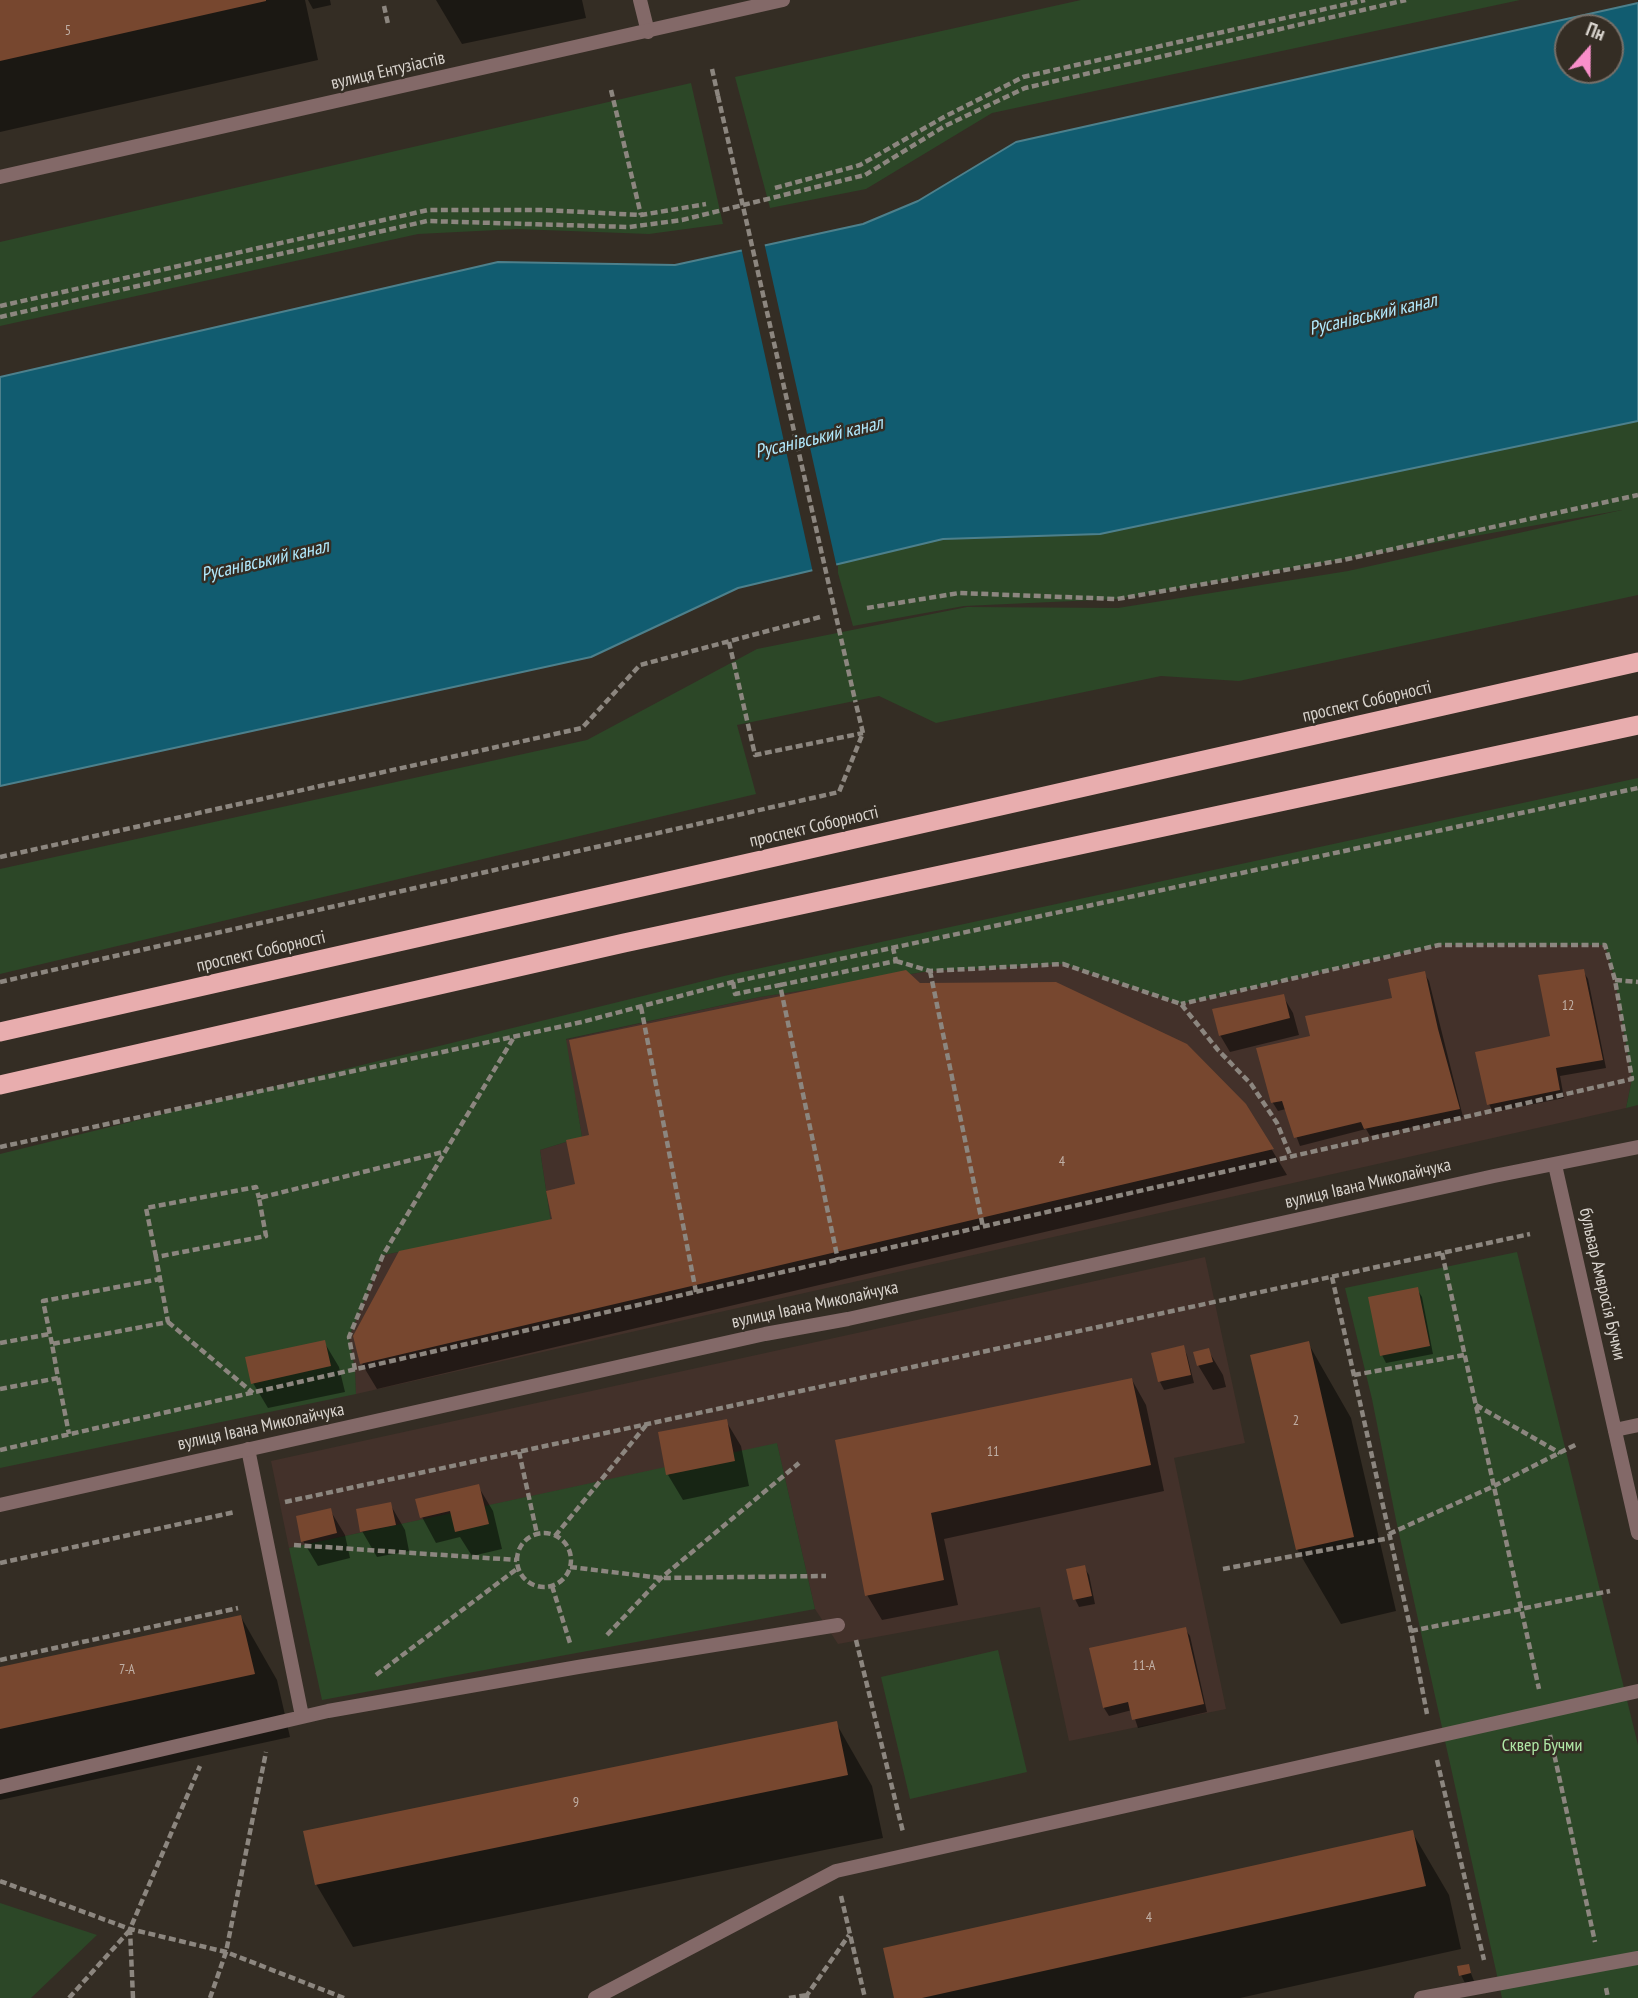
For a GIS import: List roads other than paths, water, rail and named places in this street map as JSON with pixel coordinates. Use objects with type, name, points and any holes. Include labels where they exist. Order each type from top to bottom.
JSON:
[{"type":"highway","name":"проспект Соборності","points":[[0,1032],[1638,662]]},
{"type":"highway","points":[[0,1085],[624,943],[1638,725]]},
{"type":"street","points":[[640,0],[648,32]]},
{"type":"street","name":"вулиця Ентузіастів","points":[[0,177],[648,32],[757,2],[783,0]]},
{"type":"street","name":"вулиця Івана Миколайчука","points":[[0,1505],[765,1334],[848,1319],[1494,1176],[1638,1147]]},
{"type":"street","name":"бульвар Амвросія Бучми","points":[[1555,1165],[1638,1533]]},
{"type":"street","points":[[1615,1430],[1638,1425]]},
{"type":"street","points":[[248,1450],[302,1716]]},
{"type":"street","points":[[0,1787],[302,1716],[578,1667],[838,1625]]},
{"type":"street","points":[[595,1998],[836,1871],[1638,1691]]},
{"type":"street","points":[[1421,1998],[1638,1958]]},
{"type":"water","name":"Русанівський канал","points":[[1638,3],[1638,421],[1100,534],[943,539],[738,588],[591,657],[0,786],[0,377],[498,262],[675,265],[863,224],[918,201],[1016,142],[1554,22],[1554,84],[1624,84],[1624,14],[1589,14]]},
{"type":"park label","name":"Сквер Бучми","points":[[1542,1746]]}]
